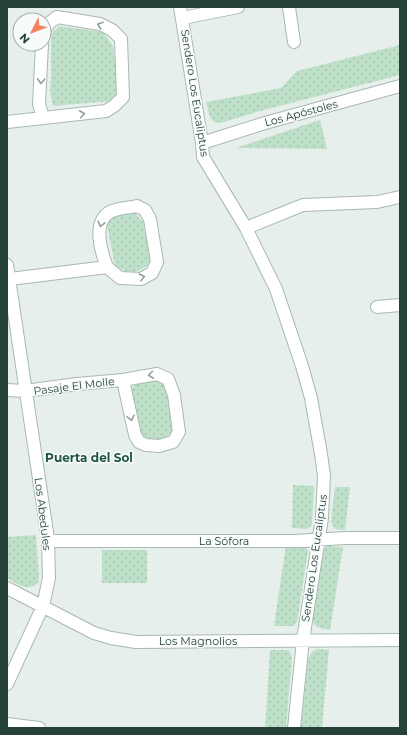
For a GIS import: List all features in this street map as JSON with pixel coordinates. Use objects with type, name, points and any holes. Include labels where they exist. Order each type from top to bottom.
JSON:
[{"type":"street","points":[[182,13],[238,7]]},
{"type":"street","points":[[289,7],[294,42]]},
{"type":"street","name":"Sendero Los Eucaliptus","points":[[182,13],[203,157],[246,228],[276,289],[302,366],[317,426],[324,476],[324,498],[303,640],[294,728]]},
{"type":"street","points":[[7,122],[106,111],[114,106],[123,97],[121,39],[112,30],[100,24],[57,17],[52,21]]},
{"type":"street","points":[[42,52],[39,104],[43,118]]},
{"type":"street","name":"Los Apóstoles","points":[[202,143],[265,123],[400,86]]},
{"type":"street","points":[[246,228],[303,205],[377,202],[400,197]]},
{"type":"street","points":[[10,279],[107,267],[120,278],[141,279],[152,273],[157,262],[150,219],[145,210],[137,206],[111,211],[103,217],[99,226],[101,253],[107,267]]},
{"type":"street","name":"Los Abedules","points":[[7,265],[48,541],[49,578],[43,606],[7,684]]},
{"type":"street","points":[[377,307],[400,304]]},
{"type":"street","name":"Pasaje El Molle","points":[[7,390],[25,391],[123,380],[157,374],[168,379],[174,395],[179,432],[173,442],[159,446],[146,445],[139,442],[135,435],[123,380]]},
{"type":"street","name":"La Sófora","points":[[48,541],[294,541],[346,538],[400,538]]},
{"type":"street","name":"Los Magnolios","points":[[7,588],[94,633],[124,641],[400,640]]},
{"type":"street","points":[[7,724],[39,728]]},
{"type":"green space","points":[[59,26],[103,32],[113,46],[119,93],[112,101],[53,106],[50,93],[52,33]]},
{"type":"green space","points":[[400,45],[400,75],[260,111],[221,123],[214,122],[210,117],[206,102],[281,88],[297,71]]},
{"type":"green space","points":[[320,120],[327,149],[236,148]]},
{"type":"green space","points":[[135,213],[143,222],[151,262],[138,271],[130,272],[115,266],[107,225],[114,216]]},
{"type":"green space","points":[[158,381],[166,387],[172,431],[165,439],[147,441],[138,434],[130,390],[137,383]]},
{"type":"green space","points":[[293,485],[314,486],[312,525],[307,529],[292,528]]},
{"type":"green space","points":[[335,487],[350,487],[345,530],[335,529],[331,522]]},
{"type":"green space","points":[[36,535],[39,578],[38,583],[30,587],[19,585],[7,578],[7,537]]},
{"type":"green space","points":[[286,545],[306,547],[308,551],[297,622],[293,626],[274,626]]},
{"type":"green space","points":[[327,546],[343,547],[330,630],[317,627],[312,621],[323,550]]},
{"type":"green space","points":[[102,550],[147,550],[147,583],[102,583]]},
{"type":"green space","points":[[317,649],[329,650],[322,728],[301,728],[308,659],[312,652]]},
{"type":"green space","points":[[270,650],[288,650],[292,657],[286,728],[265,728]]},
{"type":"district","name":"Puerta del Sol","points":[[89,458]]}]
